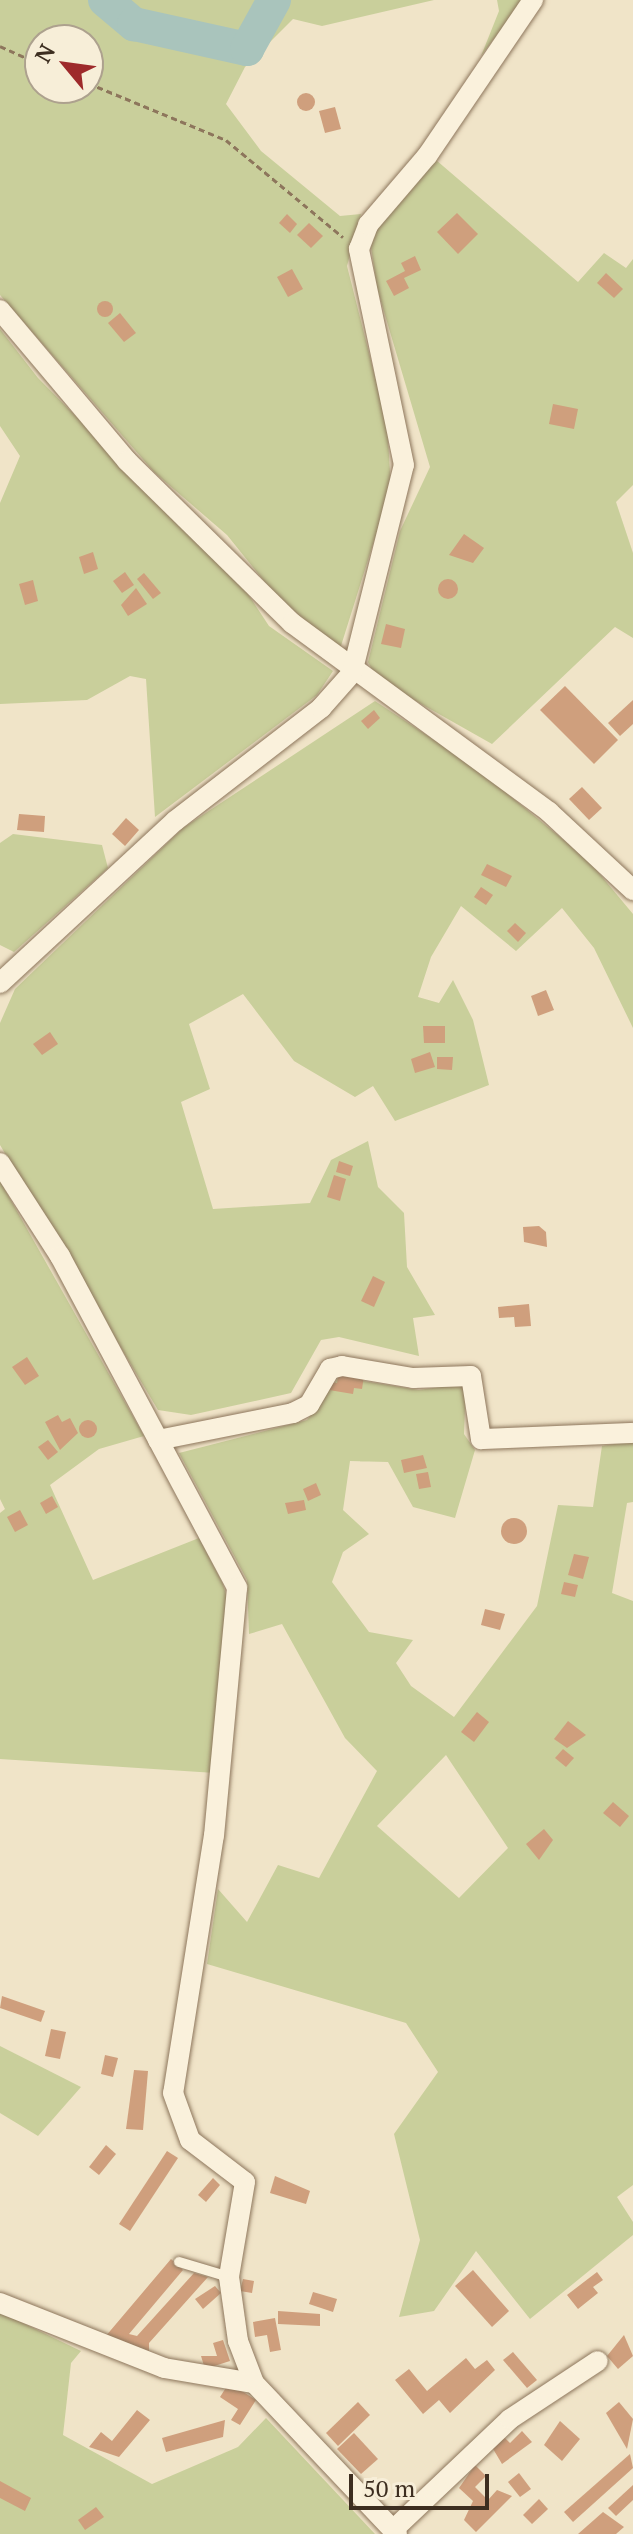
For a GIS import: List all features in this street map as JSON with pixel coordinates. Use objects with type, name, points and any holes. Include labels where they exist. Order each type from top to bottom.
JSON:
[{"type":"street","points":[[0,983],[130,860],[321,708],[352,673],[404,465],[359,249],[368,225],[427,156],[533,0]]},
{"type":"street","points":[[0,310],[127,461],[292,623],[352,673],[549,812],[633,890]]},
{"type":"street","points":[[0,1163],[60,1256],[229,1566],[240,1603],[214,1835],[172,2079],[179,2119],[190,2140],[245,2182],[229,2277],[238,2341],[254,2383],[395,2532],[510,2419],[598,2361]]},
{"type":"street","points":[[158,1440],[293,1413],[309,1405],[330,1369],[342,1366],[413,1378],[471,1376],[481,1439],[633,1433]]},
{"type":"street","points":[[0,2303],[164,2368],[254,2383]]},
{"type":"lane","points":[[179,2262],[229,2277]]},
{"type":"path","points":[[0,46],[24,57]]},
{"type":"path","points":[[104,90],[226,140],[359,249]]},
{"type":"green space","points":[[0,0],[434,0],[322,26],[293,19],[245,67],[226,104],[261,151],[340,216],[361,214],[347,266],[387,424],[391,487],[340,649],[276,596],[227,535],[154,472],[0,295]]},
{"type":"green space","points":[[497,0],[523,0],[481,56],[499,11]]},
{"type":"green space","points":[[436,160],[578,282],[604,253],[626,268],[633,259],[633,485],[616,502],[633,553],[633,638],[615,627],[492,744],[377,679],[368,662],[400,531],[430,467],[377,288],[371,247],[377,226]]},
{"type":"green space","points":[[0,329],[38,378],[240,582],[269,626],[333,671],[317,695],[155,817],[146,679],[130,676],[87,700],[0,704],[0,503],[20,456],[0,426]]},
{"type":"green space","points":[[375,701],[475,767],[588,860],[633,914],[633,1028],[594,948],[562,908],[516,951],[461,906],[431,957],[418,997],[439,1003],[453,980],[473,1020],[489,1085],[395,1121],[373,1086],[355,1097],[294,1061],[243,994],[189,1024],[210,1089],[181,1102],[213,1209],[310,1203],[331,1160],[368,1141],[378,1187],[404,1213],[407,1267],[435,1315],[413,1318],[419,1356],[339,1337],[321,1340],[291,1393],[191,1415],[158,1410],[0,1145],[0,1023],[15,989],[183,828]]},
{"type":"green space","points":[[13,834],[102,845],[108,868],[14,952],[0,945],[0,843]]},
{"type":"green space","points":[[0,1181],[144,1436],[99,1449],[50,1485],[93,1580],[199,1538],[223,1584],[231,1613],[215,1773],[0,1759],[0,1513],[5,1509],[0,1499]]},
{"type":"green space","points":[[339,1377],[419,1390],[466,1383],[464,1434],[475,1450],[455,1518],[413,1507],[388,1462],[350,1461],[343,1510],[369,1534],[343,1552],[332,1582],[369,1632],[413,1640],[396,1663],[411,1686],[454,1717],[537,1606],[558,1505],[593,1507],[602,1446],[633,1441],[633,1502],[627,1503],[612,1593],[633,1601],[633,2185],[617,2197],[633,2222],[633,2235],[530,2319],[476,2251],[434,2311],[399,2317],[420,2240],[394,2134],[438,2072],[406,2023],[207,1964],[218,1889],[247,1922],[278,1865],[319,1878],[377,1771],[345,1738],[282,1624],[249,1634],[247,1580],[179,1453],[307,1420]],"holes":[[[446,1755],[508,1848],[459,1898],[377,1826]]]},
{"type":"green space","points":[[0,2046],[81,2087],[38,2136],[0,2113]]},
{"type":"green space","points":[[0,2312],[81,2351],[71,2363],[63,2435],[152,2484],[238,2447],[266,2418],[375,2534],[0,2534]]},
{"type":"building","points":[[306,93],[315,102],[306,111],[297,102]]},
{"type":"building","points":[[335,107],[341,129],[325,133],[319,111]]},
{"type":"building","points":[[457,213],[478,234],[458,254],[437,232]]},
{"type":"building","points":[[287,214],[297,224],[290,233],[279,223]]},
{"type":"building","points":[[309,223],[323,236],[311,248],[297,235]]},
{"type":"building","points":[[415,256],[421,270],[404,278],[409,288],[394,296],[386,281],[405,271],[401,263]]},
{"type":"building","points":[[292,269],[303,289],[288,297],[277,277]]},
{"type":"building","points":[[606,273],[623,289],[614,298],[597,283]]},
{"type":"building","points":[[105,301],[113,309],[105,317],[97,309]]},
{"type":"building","points":[[120,313],[136,333],[124,342],[108,323]]},
{"type":"building","points":[[553,404],[578,409],[574,429],[549,424]]},
{"type":"building","points":[[464,534],[484,548],[473,563],[449,555]]},
{"type":"building","points":[[93,552],[98,569],[84,574],[79,557]]},
{"type":"building","points":[[125,572],[134,585],[122,593],[113,581]]},
{"type":"building","points":[[144,573],[161,593],[153,599],[137,579]]},
{"type":"building","points":[[448,579],[455,582],[458,589],[455,596],[448,599],[441,596],[438,589],[441,582]]},
{"type":"building","points":[[33,580],[38,601],[25,605],[19,584]]},
{"type":"building","points":[[136,588],[147,604],[128,616],[121,605]]},
{"type":"building","points":[[386,624],[405,629],[401,648],[381,644]]},
{"type":"building","points":[[565,686],[618,740],[594,764],[540,710]]},
{"type":"building","points":[[633,700],[633,724],[620,736],[608,723]]},
{"type":"building","points":[[374,710],[380,718],[368,729],[361,721]]},
{"type":"building","points":[[582,787],[602,808],[589,820],[569,799]]},
{"type":"building","points":[[19,814],[45,816],[44,832],[17,830]]},
{"type":"building","points":[[126,818],[139,830],[125,846],[112,834]]},
{"type":"building","points":[[487,864],[512,876],[506,887],[481,875]]},
{"type":"building","points":[[481,887],[493,895],[486,905],[474,897]]},
{"type":"building","points":[[515,923],[526,933],[518,942],[507,931]]},
{"type":"building","points":[[546,990],[554,1010],[538,1016],[531,996]]},
{"type":"building","points":[[423,1026],[445,1026],[445,1043],[424,1043]]},
{"type":"building","points":[[50,1032],[58,1044],[42,1055],[33,1044]]},
{"type":"building","points":[[430,1052],[435,1067],[415,1073],[411,1059]]},
{"type":"building","points":[[437,1057],[453,1057],[452,1070],[437,1069]]},
{"type":"building","points":[[339,1161],[353,1166],[350,1176],[336,1172]]},
{"type":"building","points":[[334,1175],[346,1179],[340,1201],[327,1197]]},
{"type":"building","points":[[539,1226],[546,1232],[547,1247],[524,1242],[523,1227]]},
{"type":"building","points":[[373,1276],[385,1282],[374,1307],[361,1301]]},
{"type":"building","points":[[529,1304],[531,1326],[515,1327],[514,1317],[499,1318],[498,1307]]},
{"type":"building","points":[[27,1357],[39,1376],[25,1385],[12,1367]]},
{"type":"building","points":[[339,1372],[364,1376],[362,1389],[354,1388],[353,1394],[323,1389],[324,1381],[337,1383]]},
{"type":"building","points":[[58,1415],[62,1422],[70,1418],[78,1433],[60,1450],[45,1422]]},
{"type":"building","points":[[88,1420],[97,1429],[88,1438],[79,1429]]},
{"type":"building","points":[[48,1440],[58,1452],[48,1460],[38,1447]]},
{"type":"building","points":[[423,1455],[427,1468],[404,1473],[401,1460]]},
{"type":"building","points":[[428,1472],[431,1487],[419,1489],[416,1474]]},
{"type":"building","points":[[316,1483],[321,1495],[308,1501],[303,1489]]},
{"type":"building","points":[[52,1496],[58,1507],[46,1514],[40,1503]]},
{"type":"building","points":[[304,1500],[306,1510],[288,1514],[285,1503]]},
{"type":"building","points":[[20,1510],[28,1525],[15,1532],[7,1517]]},
{"type":"building","points":[[514,1518],[523,1522],[527,1531],[523,1540],[514,1544],[505,1540],[501,1531],[505,1522]]},
{"type":"building","points":[[574,1554],[589,1557],[583,1579],[568,1575]]},
{"type":"building","points":[[564,1582],[578,1585],[575,1597],[561,1594]]},
{"type":"building","points":[[485,1609],[505,1614],[500,1630],[481,1625]]},
{"type":"building","points":[[477,1712],[489,1722],[474,1742],[461,1732]]},
{"type":"building","points":[[568,1721],[586,1735],[567,1748],[554,1739]]},
{"type":"building","points":[[563,1749],[574,1758],[566,1767],[555,1758]]},
{"type":"building","points":[[613,1802],[629,1816],[620,1827],[603,1813]]},
{"type":"building","points":[[544,1829],[553,1840],[539,1860],[526,1844]]},
{"type":"building","points":[[2,1996],[45,2011],[41,2022],[0,2008]]},
{"type":"building","points":[[51,2029],[66,2032],[60,2059],[45,2056]]},
{"type":"building","points":[[105,2055],[118,2058],[113,2077],[101,2074]]},
{"type":"building","points":[[134,2070],[148,2071],[143,2130],[126,2129]]},
{"type":"building","points":[[106,2145],[116,2154],[99,2175],[89,2167]]},
{"type":"building","points":[[167,2151],[178,2158],[130,2231],[119,2224]]},
{"type":"building","points":[[275,2176],[310,2191],[306,2204],[270,2193]]},
{"type":"building","points":[[213,2178],[220,2185],[206,2202],[198,2195]]},
{"type":"building","points":[[171,2259],[183,2270],[129,2334],[137,2336],[194,2273],[208,2277],[149,2343],[149,2351],[105,2337]]},
{"type":"building","points":[[473,2270],[509,2311],[492,2327],[455,2286]]},
{"type":"building","points":[[597,2272],[603,2280],[593,2287],[598,2293],[578,2309],[567,2295]]},
{"type":"building","points":[[243,2279],[254,2281],[252,2293],[240,2291]]},
{"type":"building","points":[[215,2286],[221,2293],[203,2309],[195,2299]]},
{"type":"building","points":[[313,2292],[337,2299],[333,2312],[309,2304]]},
{"type":"building","points":[[278,2311],[320,2314],[320,2326],[278,2324]]},
{"type":"building","points":[[275,2318],[281,2350],[270,2352],[267,2335],[255,2337],[253,2322]]},
{"type":"building","points":[[624,2335],[633,2356],[618,2369],[607,2356]]},
{"type":"building","points":[[223,2340],[230,2361],[205,2369],[201,2356],[217,2356],[213,2343]]},
{"type":"building","points":[[513,2352],[537,2380],[527,2388],[503,2360]]},
{"type":"building","points":[[466,2358],[475,2369],[487,2360],[495,2370],[450,2413],[439,2400],[423,2414],[395,2380],[409,2369],[427,2391]]},
{"type":"building","points":[[229,2383],[256,2400],[240,2425],[231,2420],[238,2409],[220,2397]]},
{"type":"building","points":[[358,2402],[370,2415],[338,2446],[326,2433]]},
{"type":"building","points":[[619,2402],[633,2419],[627,2449],[606,2413]]},
{"type":"building","points":[[137,2410],[150,2420],[119,2457],[89,2447],[101,2432],[112,2441]]},
{"type":"building","points":[[225,2420],[223,2437],[166,2452],[162,2438]]},
{"type":"building","points":[[560,2421],[580,2439],[562,2461],[544,2445]]},
{"type":"building","points":[[522,2431],[532,2442],[502,2464],[489,2442],[499,2432],[510,2443]]},
{"type":"building","points":[[354,2433],[378,2459],[361,2474],[337,2449]]},
{"type":"building","points":[[630,2454],[633,2468],[573,2522],[564,2512]]},
{"type":"building","points":[[475,2465],[486,2476],[475,2487],[488,2500],[497,2490],[512,2496],[476,2532],[464,2520],[473,2501],[459,2488]]},
{"type":"building","points":[[519,2473],[531,2489],[520,2497],[508,2482]]},
{"type":"building","points":[[0,2481],[31,2498],[25,2511],[0,2498]]},
{"type":"building","points":[[633,2485],[633,2500],[616,2516],[608,2508]]},
{"type":"building","points":[[539,2499],[548,2509],[532,2524],[523,2515]]},
{"type":"building","points":[[96,2507],[104,2517],[85,2530],[78,2520]]},
{"type":"building","points":[[603,2512],[624,2527],[616,2534],[578,2534]]},
{"type":"waterway","points":[[105,0],[134,24],[247,49],[274,0]]}]
